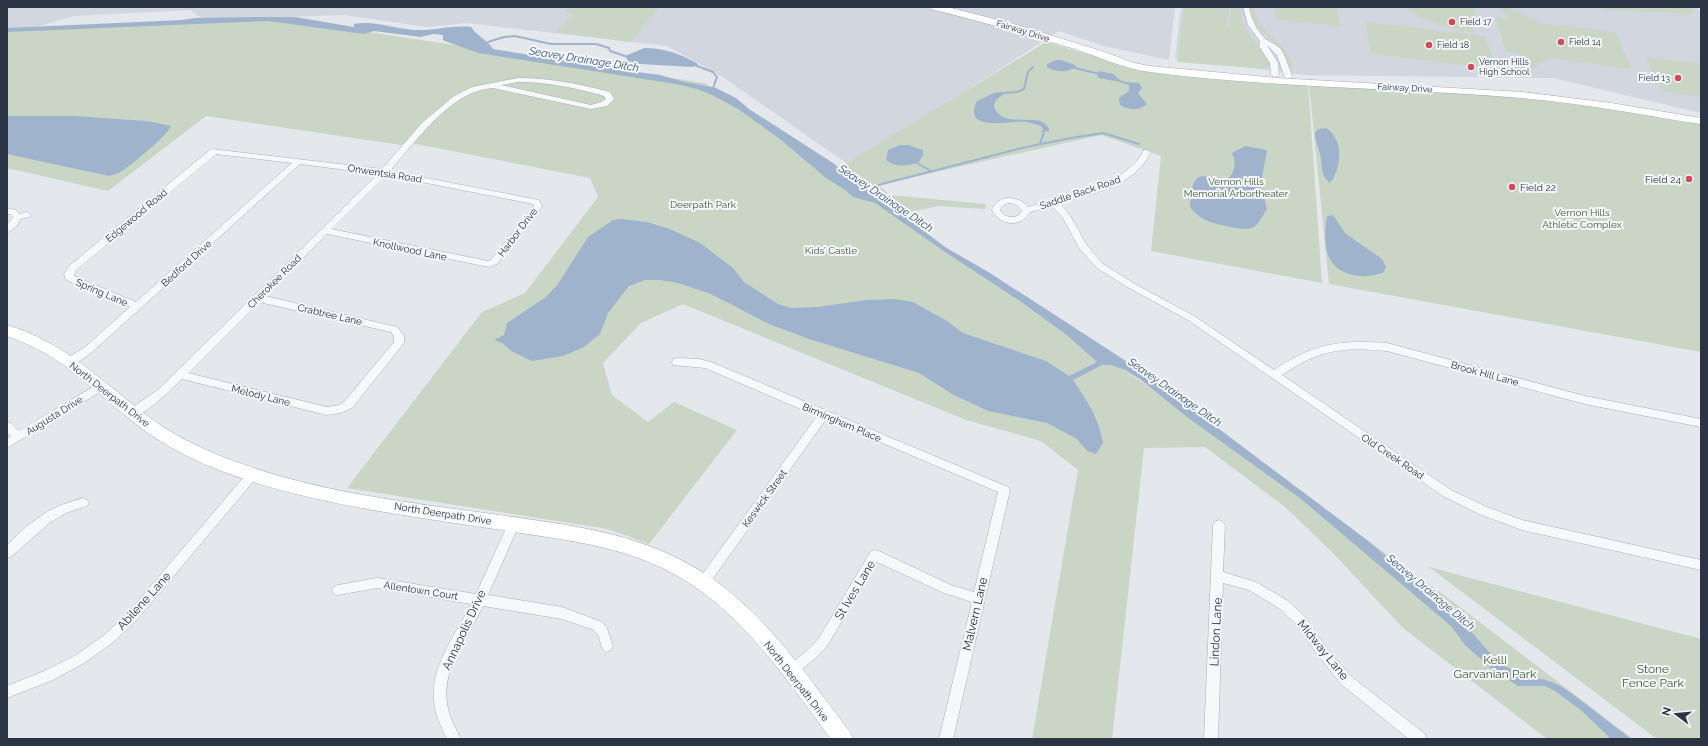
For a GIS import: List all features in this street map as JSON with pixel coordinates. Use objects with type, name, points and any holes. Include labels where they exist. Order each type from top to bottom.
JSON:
[{"type":"main road","name":"Fairway Drive","points":[[940,8],[1006,26],[1132,66],[1166,72],[1277,81],[1523,95],[1611,106],[1701,122]]},
{"type":"main road","name":"Fairway Drive","points":[[1110,58],[1183,68],[1288,76],[1511,88],[1590,97],[1701,116]]},
{"type":"main road","name":"North Deerpath Drive","points":[[7,330],[56,352],[146,423],[184,446],[231,467],[280,483],[333,496],[574,533],[618,543],[667,562],[703,583],[732,607],[772,647],[843,739]]},
{"type":"street","points":[[1246,7],[1249,20],[1263,40],[1272,45],[1279,54],[1288,76]]},
{"type":"street","points":[[1263,40],[1263,46],[1274,63],[1275,75]]},
{"type":"street","name":"Cherokee Road","points":[[133,413],[159,396],[181,375],[384,172],[426,124],[457,98],[475,89],[493,86],[508,80],[528,80],[590,89],[607,94],[610,99],[604,104],[591,107],[493,86]]},
{"type":"street","name":"Edgewood Road","points":[[69,274],[72,268],[214,151],[232,152]]},
{"type":"street","name":"Onwentsia Road","points":[[232,152],[384,172],[536,202]]},
{"type":"street","name":"Saddle Back Road","points":[[1026,210],[1112,183],[1126,176],[1136,168],[1147,152]]},
{"type":"street","name":"Bedford Drive","points":[[70,362],[88,350],[138,306],[299,160]]},
{"type":"street","name":"Harbor Drive","points":[[494,262],[538,208],[536,202]]},
{"type":"street","name":"Old Creek Road","points":[[1054,202],[1067,217],[1082,246],[1100,266],[1191,318],[1447,493],[1471,506],[1499,518],[1522,525],[1701,565]]},
{"type":"street","points":[[7,230],[14,224],[12,213],[27,215]]},
{"type":"street","name":"Knollwood Lane","points":[[325,231],[479,263],[489,264],[494,262]]},
{"type":"street","name":"Spring Lane","points":[[69,274],[70,278],[75,281],[138,306]]},
{"type":"street","name":"Crabtree Lane","points":[[258,298],[386,327],[394,330],[399,336],[399,343],[396,349],[348,405],[342,409]]},
{"type":"street","name":"Brook Hill Lane","points":[[1274,375],[1296,359],[1321,348],[1364,345],[1387,347],[1585,400],[1701,423]]},
{"type":"street","name":"Birmingham Place","points":[[677,362],[707,365],[1004,490]]},
{"type":"street","name":"Melody Lane","points":[[181,375],[327,411],[342,409]]},
{"type":"street","name":"Augusta Drive","points":[[7,444],[101,386]]},
{"type":"street","name":"Keswick Street","points":[[703,583],[824,414]]},
{"type":"street","points":[[7,426],[18,437]]},
{"type":"street","name":"Abilene Lane","points":[[7,692],[48,676],[80,659],[107,640],[131,618],[253,474]]},
{"type":"street","name":"Malvern Lane","points":[[946,739],[1004,490]]},
{"type":"street","points":[[7,553],[35,527],[53,514],[60,510],[83,503]]},
{"type":"street","name":"Annapolis Drive","points":[[454,739],[447,725],[440,704],[441,682],[513,524]]},
{"type":"street","name":"Lindon Lane","points":[[1211,739],[1219,525]]},
{"type":"street","name":"St Ives Lane","points":[[791,671],[815,651],[823,642],[875,555],[948,589],[978,599]]},
{"type":"street","name":"Midway Lane","points":[[1218,576],[1252,586],[1284,606],[1301,622],[1323,653],[1347,681],[1420,739]]},
{"type":"street","name":"Allentown Court","points":[[338,590],[377,583],[562,613],[592,623],[603,632],[607,646]]},
{"type":"shaded area","points":[[7,7],[1175,7],[1169,60],[1104,46],[1059,31],[849,165],[723,77],[667,46],[467,23],[428,27],[343,15],[204,20],[190,10],[73,16],[33,28],[7,28]]},
{"type":"shaded area","name":"Vernon Hills High School","points":[[1181,7],[1697,7],[1701,14],[1701,113],[1553,78],[1305,75],[1175,58]]},
{"type":"green space","points":[[570,7],[659,7],[631,42],[556,32],[574,14],[565,11]]},
{"type":"green space","points":[[1184,7],[1229,7],[1227,28],[1229,28],[1231,7],[1241,7],[1243,22],[1249,34],[1268,58],[1268,68],[1177,62]]},
{"type":"green space","points":[[1250,7],[1254,7],[1257,17],[1262,25],[1288,53],[1292,61],[1293,70],[1284,60],[1273,42],[1260,30],[1251,14]]},
{"type":"green space","points":[[1275,7],[1337,7],[1340,27],[1276,19]]},
{"type":"green space","name":"Field 17","points":[[1405,7],[1473,7],[1475,14],[1473,33],[1429,21]]},
{"type":"green space","name":"Field 14","points":[[1500,7],[1509,7],[1541,23],[1615,32],[1632,69],[1551,58],[1525,72],[1518,71],[1519,54],[1506,52],[1496,18],[1509,19]]},
{"type":"green space","points":[[1593,7],[1690,7],[1694,14],[1616,10],[1608,11]]},
{"type":"green space","name":"Deerpath Park","points":[[269,17],[705,83],[775,128],[834,171],[1046,42],[1125,65],[1308,84],[1322,283],[1151,251],[1161,156],[1101,135],[878,185],[890,195],[986,204],[985,209],[938,206],[898,215],[1235,446],[1448,598],[1633,739],[1547,739],[1403,628],[1331,551],[1285,507],[1205,447],[1144,448],[1112,739],[1032,739],[1078,470],[1041,441],[966,420],[683,304],[641,323],[603,363],[612,395],[648,422],[674,402],[737,430],[649,544],[608,529],[347,488],[482,312],[525,293],[598,197],[590,178],[411,143],[401,145],[206,116],[108,191],[7,168],[7,29]]},
{"type":"green space","name":"Field 18","points":[[1365,22],[1485,36],[1497,69],[1371,54]]},
{"type":"green space","name":"Field 13","points":[[1646,57],[1701,64],[1701,97],[1662,91]]},
{"type":"green space","name":"Vernon Hills Athletic Complex","points":[[1309,84],[1470,94],[1566,103],[1701,124],[1701,352],[1329,284]]},
{"type":"green space","name":"Stone Fence Park","points":[[1429,567],[1701,639],[1701,739],[1657,739]]},
{"type":"water","points":[[295,17],[354,27],[354,24],[369,23],[415,30],[471,27],[493,49],[660,75],[716,88],[736,98],[749,109],[833,163],[945,247],[990,273],[1146,374],[1367,540],[1401,569],[1440,607],[1458,618],[1497,660],[1516,672],[1556,684],[1631,739],[1611,739],[1582,711],[1555,691],[1545,686],[1518,686],[1492,669],[1465,645],[1451,626],[1301,499],[1187,417],[1141,380],[1125,370],[1111,365],[1102,365],[1073,380],[1088,403],[1101,434],[1103,443],[1096,454],[1087,451],[1077,439],[1047,423],[988,411],[952,394],[919,373],[809,339],[769,324],[711,294],[678,283],[660,280],[645,280],[629,286],[608,313],[600,334],[584,347],[563,356],[532,361],[513,352],[502,343],[494,340],[504,335],[507,323],[546,297],[558,284],[588,237],[613,220],[621,219],[647,222],[670,229],[700,243],[733,268],[744,282],[778,304],[791,308],[818,307],[866,300],[895,299],[913,302],[947,321],[963,333],[1046,361],[1069,376],[1097,362],[1068,336],[1020,301],[945,252],[875,203],[853,197],[826,178],[780,139],[738,109],[712,95],[697,89],[676,84],[478,53],[443,40],[443,35],[433,34],[421,37],[374,31],[364,34],[268,21],[7,32],[7,28],[182,20],[195,18]]},
{"type":"water","points":[[644,48],[672,52],[698,64],[697,66],[691,67],[640,64],[628,61],[625,56]]},
{"type":"water","points":[[1056,60],[1061,60],[1075,65],[1076,67],[1061,71],[1053,70],[1047,67],[1047,64]]},
{"type":"water","points":[[1100,71],[1113,74],[1125,82],[1139,83],[1142,88],[1138,93],[1146,105],[1133,109],[1120,105],[1119,98],[1129,91],[1129,85],[1099,78],[1096,73]]},
{"type":"water","points":[[1002,92],[1004,94],[998,98],[994,104],[995,109],[999,114],[1009,119],[1040,121],[1047,125],[1049,131],[1041,132],[1043,129],[1041,126],[1029,122],[993,123],[979,120],[975,116],[974,110],[977,101],[994,93]]},
{"type":"water","points":[[7,116],[74,116],[147,121],[171,126],[156,144],[139,158],[119,173],[109,176],[7,154]]},
{"type":"water","points":[[1326,128],[1336,139],[1339,154],[1337,170],[1330,183],[1323,173],[1315,135],[1315,132],[1319,129]]},
{"type":"water","points":[[900,145],[908,145],[923,150],[923,155],[919,162],[902,166],[890,163],[886,160],[888,150]]},
{"type":"water","points":[[1245,146],[1267,150],[1261,184],[1267,209],[1258,223],[1249,229],[1241,229],[1214,223],[1198,216],[1190,207],[1192,187],[1196,179],[1205,176],[1227,180],[1232,174],[1235,164],[1232,153]]},
{"type":"water","points":[[1333,215],[1346,234],[1382,259],[1386,267],[1383,273],[1370,276],[1350,274],[1340,270],[1333,264],[1326,248],[1325,238],[1327,216]]},
{"type":"waterway","name":"Seavey Drainage Ditch","points":[[488,42],[504,37],[515,36],[551,44],[596,44],[609,48],[610,51],[625,56]]},
{"type":"waterway","points":[[697,66],[713,72],[717,77],[712,91]]},
{"type":"waterway","points":[[1003,93],[1017,92],[1024,89],[1028,72],[1033,67]]},
{"type":"waterway","points":[[1075,68],[1096,73]]},
{"type":"waterway","points":[[1040,144],[1044,132]]},
{"type":"waterway","name":"Seavey Drainage Ditch","points":[[863,189],[1026,147],[1071,138],[1103,133],[1139,144]]},
{"type":"waterway","points":[[917,163],[931,171]]},
{"type":"place","name":"Field 17","points":[[1452,22]]},
{"type":"place","name":"Field 14","points":[[1561,42]]},
{"type":"place","name":"Field 18","points":[[1429,45]]},
{"type":"place","name":"Vernon Hills High School","points":[[1471,67]]},
{"type":"place","name":"Field 13","points":[[1678,78]]},
{"type":"place","name":"Field 24","points":[[1689,179]]},
{"type":"place","name":"Field 22","points":[[1512,187]]},
{"type":"park label","name":"Vernon Hills Memorial Arbortheater","points":[[1236,186]]},
{"type":"park label","name":"Kids’ Castle","points":[[831,250]]},
{"type":"park label","name":"Kelli Garvanian Park","points":[[1495,667]]}]
